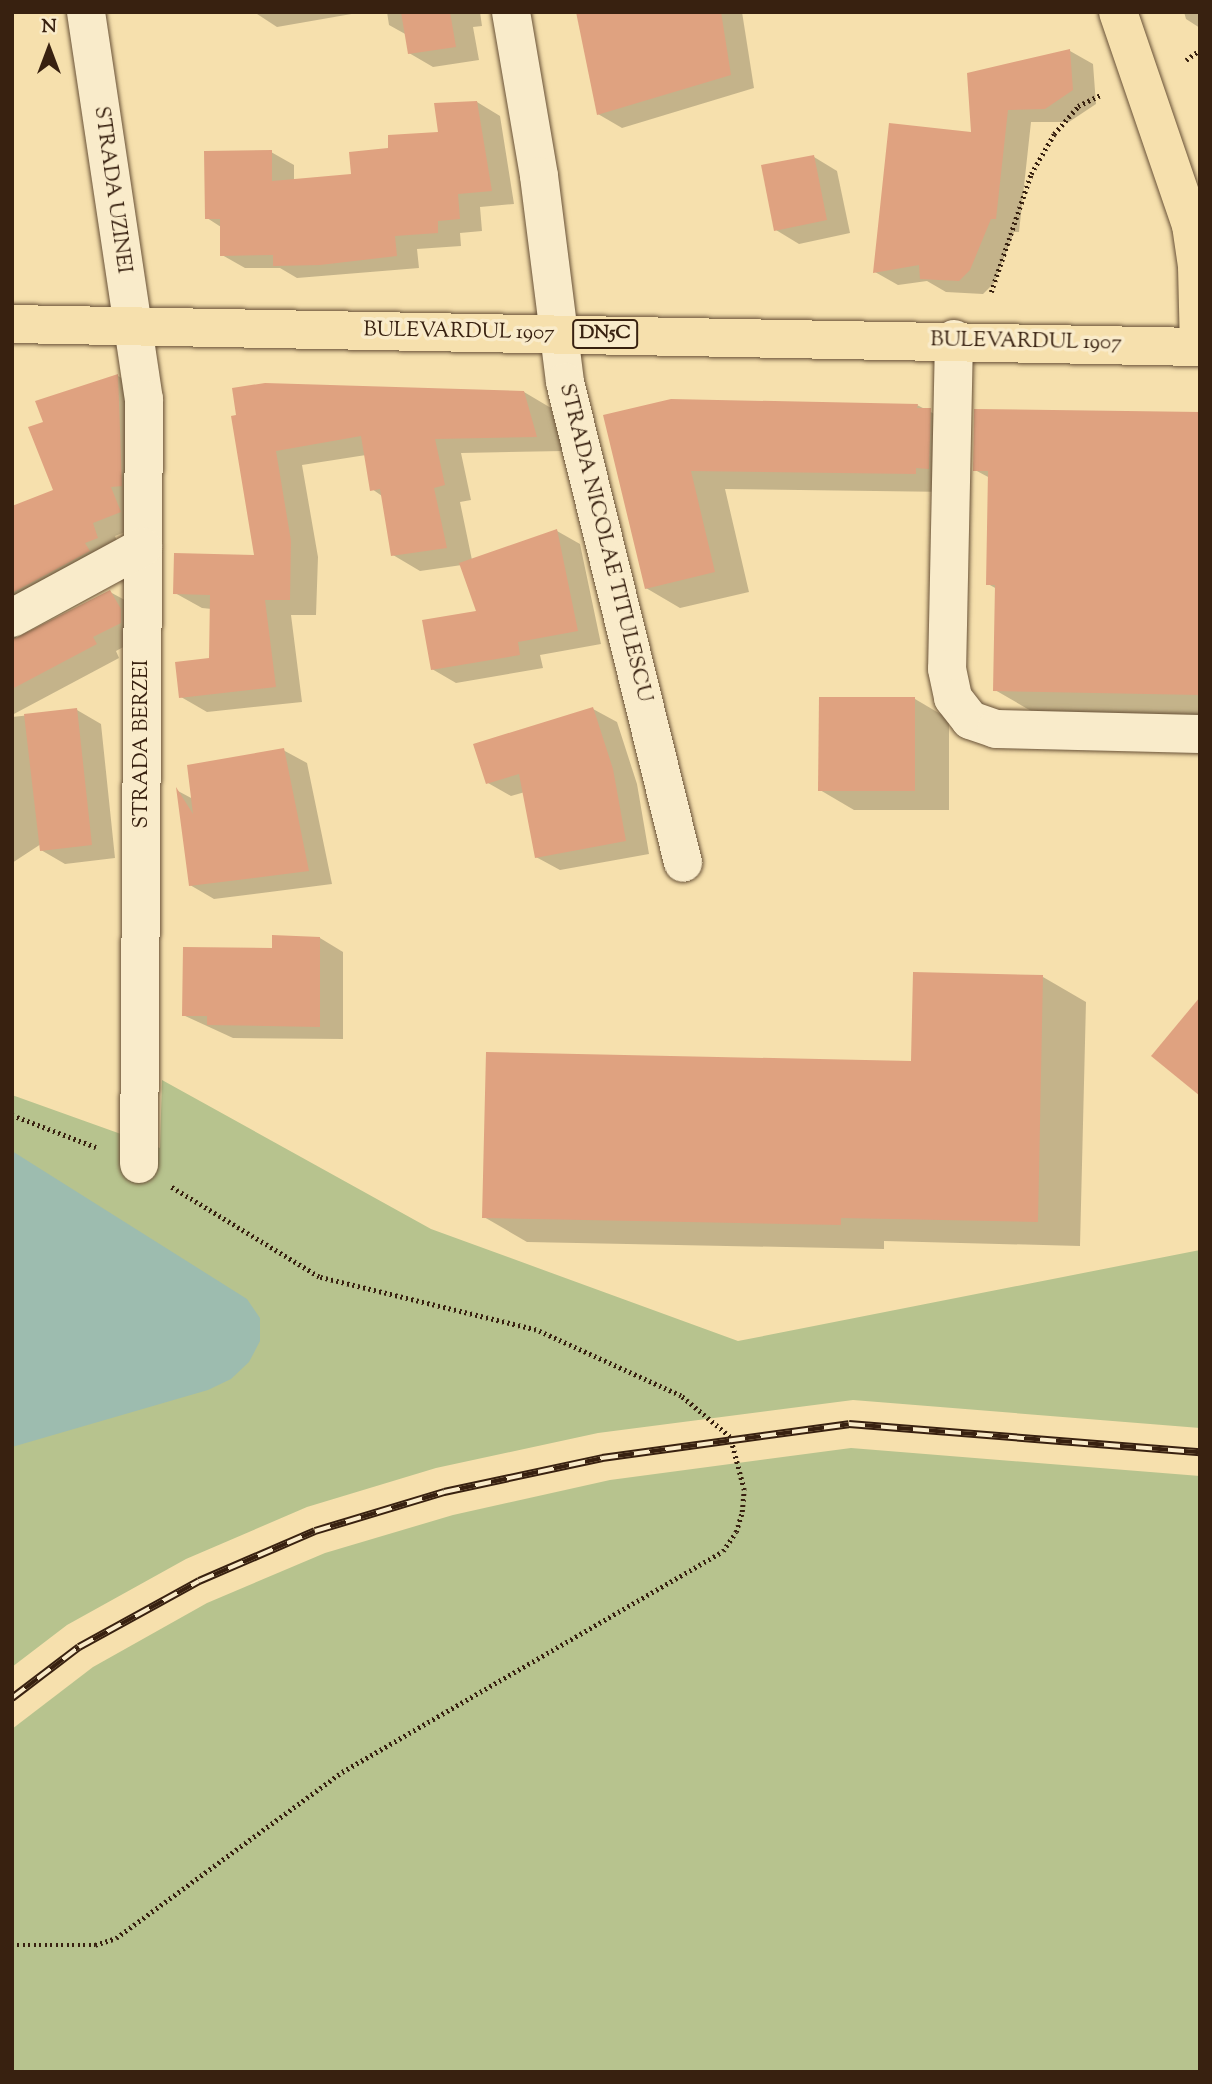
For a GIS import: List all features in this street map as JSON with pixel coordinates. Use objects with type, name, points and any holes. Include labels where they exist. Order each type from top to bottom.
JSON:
[{"type":"main road","name":"DN5C","points":[[1118,12],[1197,242],[1199,347]]},
{"type":"main road","name":"BULEVARDUL 1907","points":[[12,324],[954,340],[1199,347]]},
{"type":"street","name":"STRADA UZINEI","points":[[86,12],[132,326]]},
{"type":"street","name":"STRADA NICOLAE TITULESCU","points":[[511,12],[539,176],[557,334],[683,863]]},
{"type":"street","name":"STRADA BERZEI","points":[[132,326],[144,399],[139,1164]]},
{"type":"street","points":[[954,340],[947,669],[953,698],[970,720],[996,729],[1200,734]]},
{"type":"street","points":[[12,618],[143,547]]},
{"type":"path","points":[[1186,60],[1200,50]]},
{"type":"path","points":[[991,292],[1010,223],[1054,134],[1078,106],[1110,91]]},
{"type":"path","points":[[12,1115],[139,1164],[184,1197],[319,1277],[536,1330],[681,1396],[730,1437],[744,1490],[742,1512],[736,1532],[723,1551],[342,1772],[116,1938],[95,1945],[12,1945]]},
{"type":"green space","points":[[162,1080],[431,1229],[738,1341],[1200,1250],[1200,1428],[853,1400],[598,1433],[436,1468],[307,1507],[186,1559],[67,1625],[12,1667],[12,1095],[160,1148]]},
{"type":"green space","points":[[851,1448],[1200,1476],[1200,2072],[12,2072],[12,1729],[93,1667],[207,1603],[325,1553],[453,1515],[610,1480]]},
{"type":"shaded area","points":[[12,1151],[247,1299],[260,1318],[260,1341],[249,1362],[231,1379],[208,1390],[12,1447]]},
{"type":"building","points":[[401,12],[450,12],[456,47],[408,54]]},
{"type":"building","points":[[576,12],[721,12],[731,75],[597,115]]},
{"type":"building","points":[[1070,49],[1073,90],[1045,109],[1008,110],[996,219],[991,219],[970,270],[959,281],[920,279],[919,265],[873,273],[889,123],[971,132],[967,73]]},
{"type":"building","points":[[477,101],[492,191],[458,194],[460,219],[438,221],[438,233],[395,236],[397,256],[320,265],[273,266],[273,255],[220,256],[220,219],[205,219],[204,151],[272,150],[272,181],[351,174],[349,152],[388,148],[388,135],[438,132],[434,103]]},
{"type":"building","points":[[814,155],[827,220],[774,231],[761,165]]},
{"type":"building","points":[[118,374],[122,486],[111,487],[121,512],[93,523],[98,538],[85,543],[90,551],[12,593],[12,506],[53,490],[28,427],[43,422],[35,401]]},
{"type":"building","points":[[265,383],[524,391],[537,437],[435,439],[445,485],[434,488],[447,548],[391,556],[380,489],[370,491],[361,436],[276,451],[291,541],[290,600],[265,600],[276,687],[179,698],[175,662],[209,658],[210,595],[173,594],[174,553],[254,555],[231,416],[236,415],[232,388]]},
{"type":"building","points":[[671,399],[918,404],[917,408],[931,408],[929,469],[916,468],[916,474],[691,471],[715,572],[645,589],[603,415]]},
{"type":"building","points":[[974,409],[1200,412],[1200,695],[993,691],[995,585],[986,585],[988,471],[973,471]]},
{"type":"building","points":[[557,529],[578,631],[518,642],[520,655],[431,670],[422,620],[476,611],[459,563]]},
{"type":"building","points":[[110,590],[121,609],[121,623],[93,637],[97,644],[12,689],[12,640]]},
{"type":"building","points":[[819,697],[915,697],[915,791],[818,791]]},
{"type":"building","points":[[593,707],[613,769],[626,841],[535,858],[519,774],[486,784],[473,744]]},
{"type":"building","points":[[77,708],[92,845],[40,851],[24,714]]},
{"type":"building","points":[[284,748],[309,871],[189,886],[176,787],[193,814],[187,765]]},
{"type":"building","points":[[272,935],[320,937],[320,1027],[207,1025],[207,1016],[182,1016],[183,947],[272,948]]},
{"type":"building","points":[[913,972],[1043,975],[1038,1222],[841,1218],[841,1225],[482,1218],[486,1052],[911,1061]]},
{"type":"building","points":[[1200,997],[1200,1096],[1151,1056]]},
{"type":"railway","points":[[12,1698],[79,1647],[199,1581],[315,1531],[444,1492],[602,1458],[849,1424],[1200,1452]]}]
